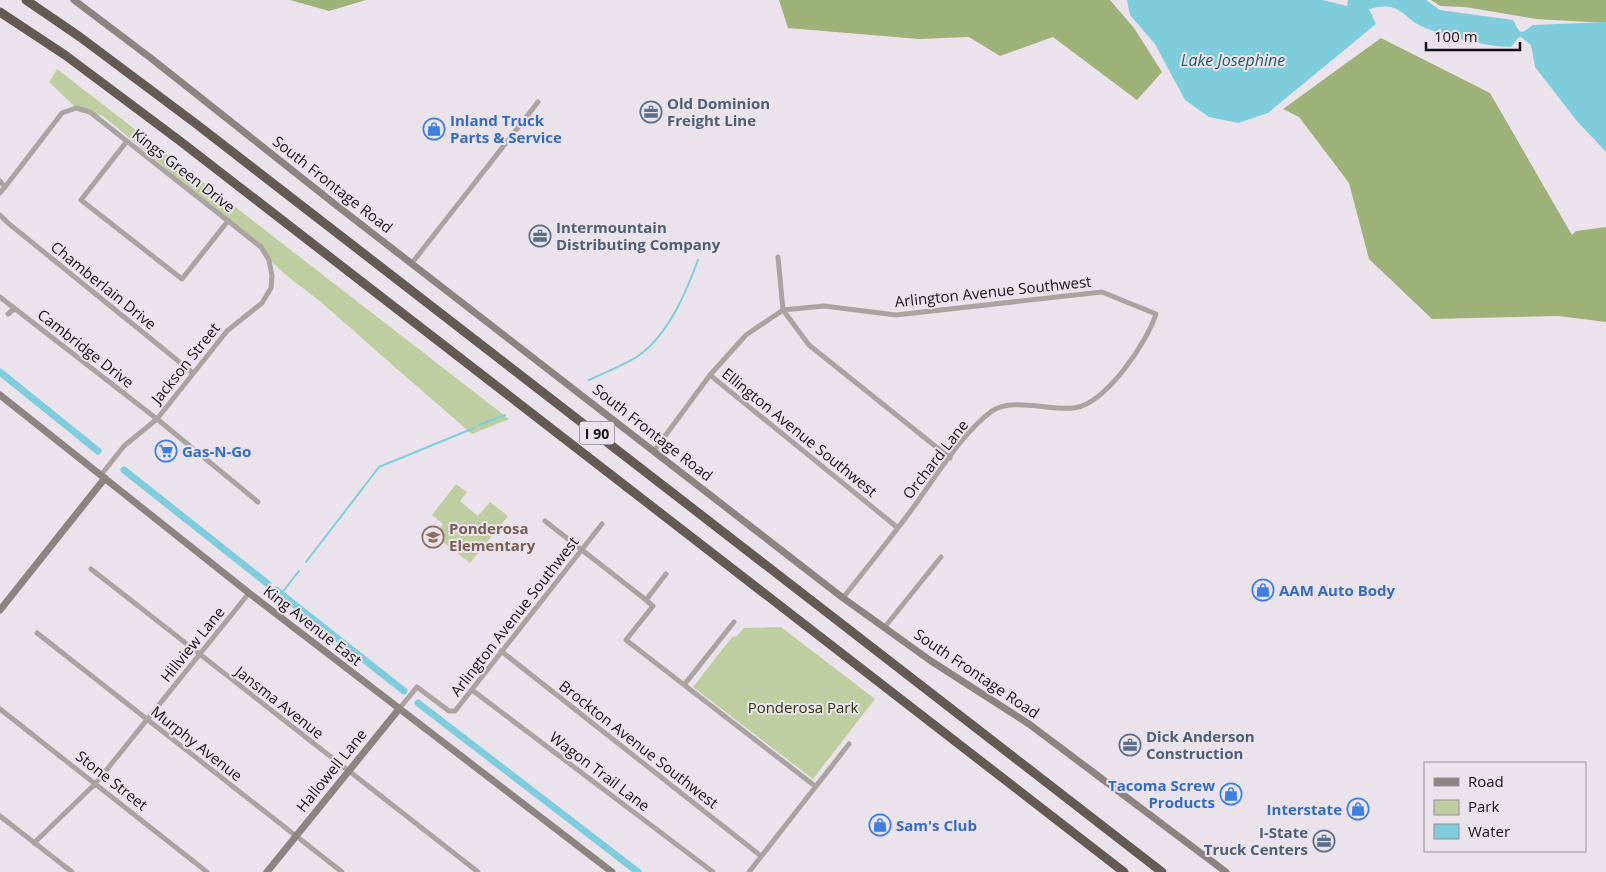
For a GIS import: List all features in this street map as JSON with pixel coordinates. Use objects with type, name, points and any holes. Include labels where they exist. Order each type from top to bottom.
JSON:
[{"type":"highway","name":"I 90","points":[[26,0],[80,37],[210,135],[1162,872]]},
{"type":"highway","name":"I 90","points":[[0,12],[65,55],[180,141],[1124,872]]},
{"type":"main road","name":"South Frontage Road","points":[[74,0],[843,598],[931,661],[1037,730],[1226,872]]},
{"type":"main road","name":"King Avenue East","points":[[0,395],[249,593],[612,872]]},
{"type":"main road","name":"Jackson Street","points":[[0,610],[103,477]]},
{"type":"main road","name":"Hallowell Lane","points":[[267,872],[399,709]]},
{"type":"street","points":[[412,263],[538,102]]},
{"type":"street","name":"Kings Green Drive","points":[[5,187],[62,114],[76,108],[90,112],[127,141],[261,247],[269,260]]},
{"type":"street","points":[[127,141],[81,200],[182,279],[228,221]]},
{"type":"street","points":[[0,181],[5,187],[0,193]]},
{"type":"street","name":"Chamberlain Drive","points":[[0,215],[193,373]]},
{"type":"street","points":[[778,257],[784,310],[809,345],[950,458]]},
{"type":"street","name":"Jackson Street","points":[[103,477],[124,446],[157,419],[227,331],[262,302],[270,288],[272,276],[269,260]]},
{"type":"street","name":"Arlington Avenue Southwest","points":[[654,451],[710,375],[746,335],[784,310],[824,306],[896,315],[1102,292],[1156,314]]},
{"type":"street","name":"Cambridge Drive","points":[[0,297],[157,419],[258,502]]},
{"type":"street","points":[[8,314],[14,309]]},
{"type":"street","name":"Orchard Lane","points":[[843,598],[966,437],[993,410],[1018,405],[1075,408],[1095,400],[1137,351],[1150,332],[1156,314]]},
{"type":"street","name":"Ellington Avenue Southwest","points":[[710,375],[898,528]]},
{"type":"street","points":[[545,521],[653,606],[626,640],[815,786]]},
{"type":"street","name":"Arlington Avenue Southwest","points":[[417,686],[449,711],[455,710],[602,524]]},
{"type":"street","points":[[884,628],[941,557]]},
{"type":"street","name":"Jansma Avenue","points":[[91,569],[478,872]]},
{"type":"street","points":[[646,600],[666,574]]},
{"type":"street","name":"Hillview Lane","points":[[34,843],[96,784],[146,718],[200,655],[249,593]]},
{"type":"street","points":[[684,685],[734,622]]},
{"type":"street","name":"Murphy Avenue","points":[[37,633],[342,872]]},
{"type":"street","name":"Brockton Avenue Southwest","points":[[501,651],[761,856]]},
{"type":"street","name":"Hallowell Lane","points":[[399,709],[417,686]]},
{"type":"street","name":"Wagon Trail Lane","points":[[472,690],[713,872]]},
{"type":"street","name":"Stone Street","points":[[0,709],[207,872]]},
{"type":"street","points":[[749,872],[849,744]]},
{"type":"street","points":[[0,816],[72,872]]},
{"type":"green space","points":[[290,0],[366,0],[329,11]]},
{"type":"green space","points":[[779,0],[1110,0],[1134,28],[1162,72],[1137,100],[1053,37],[1000,56],[969,37],[919,39],[788,28]]},
{"type":"green space","points":[[1431,0],[1606,0],[1606,23],[1536,19],[1465,7],[1440,6]]},
{"type":"green space","points":[[1381,38],[1490,93],[1572,235],[1576,231],[1606,227],[1606,322],[1558,316],[1432,319],[1369,259],[1349,183],[1299,117],[1283,109]]},
{"type":"green space","points":[[57,69],[509,419],[472,434],[322,303],[281,271],[261,247],[103,116],[76,108],[49,82]]},
{"type":"green space","points":[[456,484],[467,492],[460,501],[478,516],[490,502],[508,516],[470,563],[434,535],[443,524],[432,515]]},
{"type":"green space","name":"Ponderosa Park","points":[[781,627],[875,699],[813,779],[693,687],[732,637],[737,636],[744,628]]},
{"type":"water","name":"Lake Josephine","points":[[1127,0],[1323,0],[1347,6],[1348,0],[1426,0],[1440,10],[1513,20],[1519,31],[1523,32],[1533,25],[1606,22],[1606,152],[1576,120],[1535,67],[1531,45],[1521,37],[1511,47],[1466,40],[1423,27],[1400,11],[1388,7],[1369,9],[1376,24],[1268,113],[1238,123],[1209,117],[1185,100],[1155,44],[1130,15]]},
{"type":"waterway","points":[[589,380],[620,366],[649,347],[675,312],[698,260]]},
{"type":"waterway","points":[[0,372],[98,451]]},
{"type":"waterway","points":[[479,425],[505,415]]},
{"type":"waterway","points":[[306,562],[379,467],[474,428]]},
{"type":"waterway","points":[[124,470],[268,584]]},
{"type":"waterway","points":[[277,599],[299,571]]},
{"type":"waterway","points":[[276,590],[404,691]]},
{"type":"waterway","points":[[418,703],[638,872]]},
{"type":"place","name":"Old Dominion Freight Line","points":[[651,112]]},
{"type":"place","name":"Inland Truck Parts & Service","points":[[434,129]]},
{"type":"place","name":"Intermountain Distributing Company","points":[[540,236]]},
{"type":"place","name":"Gas-N-Go","points":[[166,451]]},
{"type":"place","name":"Ponderosa Elementary","points":[[433,537]]},
{"type":"place","name":"AAM Auto Body","points":[[1263,590]]},
{"type":"place","name":"Dick Anderson Construction","points":[[1130,745]]},
{"type":"place","name":"Tacoma Screw Products","points":[[1231,794]]},
{"type":"place","name":"Interstate","points":[[1358,809]]},
{"type":"place","name":"Sam's Club","points":[[880,825]]},
{"type":"place","name":"I-State Truck Centers","points":[[1324,841]]}]
